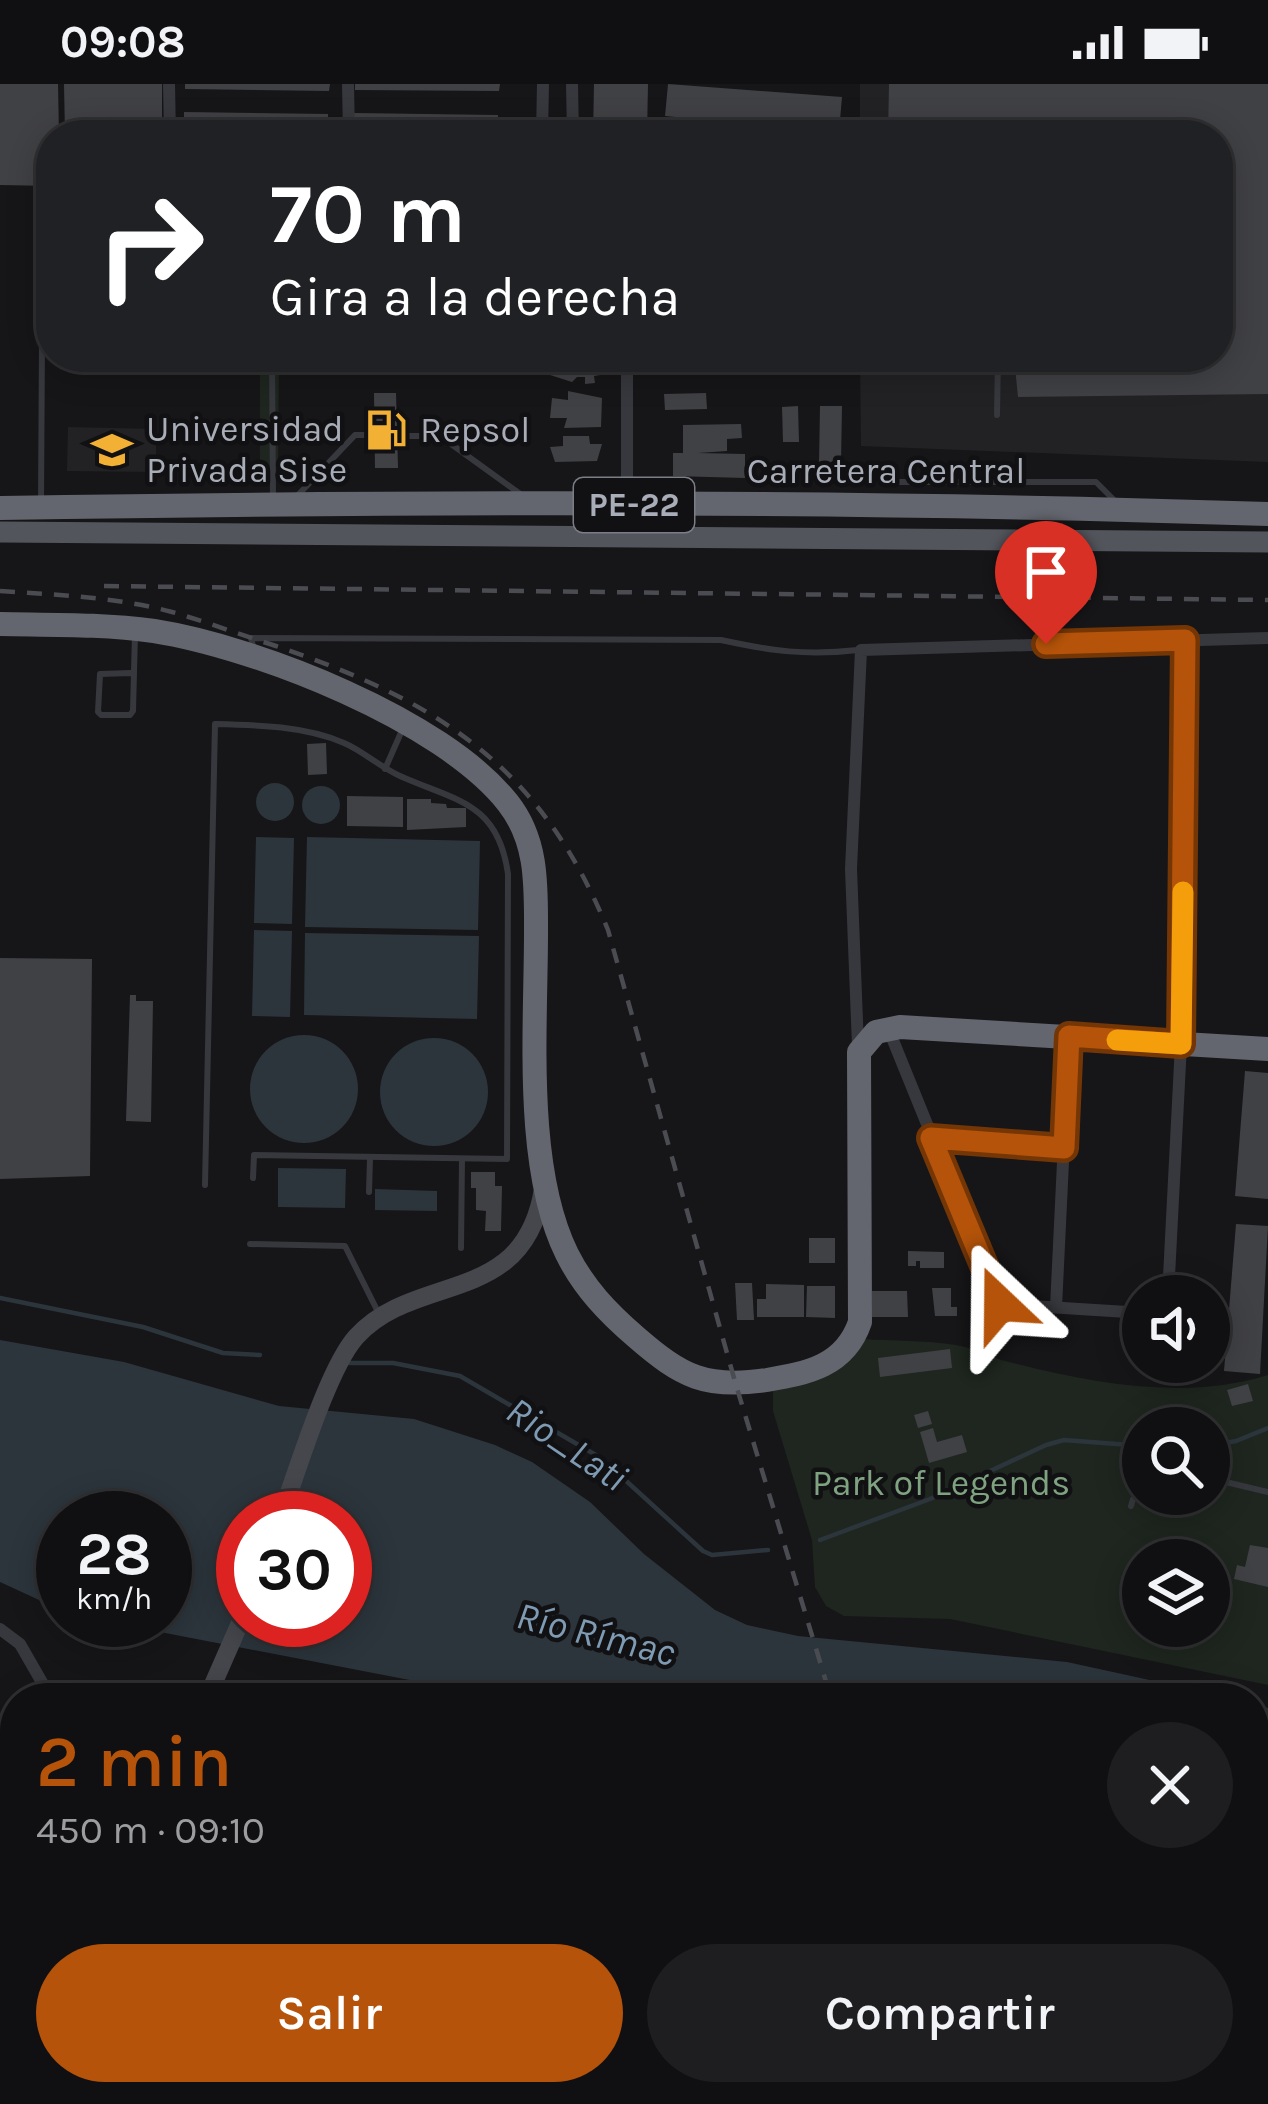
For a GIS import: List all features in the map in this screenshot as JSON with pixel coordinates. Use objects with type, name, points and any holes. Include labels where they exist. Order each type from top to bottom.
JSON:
[{"type":"highway","name":"Carretera Central","points":[[0,508],[627,505],[1268,514]]},
{"type":"highway","points":[[0,624],[135,630],[182,637],[256,660],[342,692],[405,724],[493,786],[515,813],[529,842],[536,883],[536,1080],[544,1184],[554,1221],[580,1276],[606,1310],[673,1368],[700,1380],[724,1384],[820,1368],[845,1349],[860,1322],[859,1052],[869,1037],[888,1028],[1268,1049]]},
{"type":"main road","name":"Carretera Central","points":[[0,532],[1268,542]]},
{"type":"street","points":[[169,84],[170,120]]},
{"type":"street","points":[[349,84],[349,120]]},
{"type":"street","points":[[542,120],[543,84]]},
{"type":"street","points":[[572,84],[573,120]]},
{"type":"street","points":[[627,372],[627,505]]},
{"type":"street","points":[[859,1052],[851,869],[862,650],[1268,638]]},
{"type":"street","points":[[1169,1275],[1181,1044],[1185,640]]},
{"type":"street","points":[[888,1028],[1000,1304],[1122,1311]]},
{"type":"street","points":[[1056,1307],[1069,1036]]},
{"type":"street","points":[[931,1138],[1064,1148]]},
{"type":"street","points":[[290,1491],[348,1348],[381,1317],[494,1270],[531,1228],[544,1184]]},
{"type":"street","points":[[0,1629],[20,1644],[42,1683]]},
{"type":"street","points":[[214,1683],[231,1647]]},
{"type":"lane","points":[[41,507],[42,372]]},
{"type":"lane","points":[[273,372],[282,504]]},
{"type":"lane","points":[[997,415],[998,372]]},
{"type":"lane","points":[[282,504],[355,435],[372,435]]},
{"type":"lane","points":[[401,436],[440,436],[536,505]]},
{"type":"lane","points":[[889,482],[1096,482],[1123,509]]},
{"type":"lane","points":[[131,673],[100,674],[101,715],[133,711],[135,630]]},
{"type":"lane","points":[[256,660],[251,638],[721,640],[811,656],[862,650]]},
{"type":"lane","points":[[205,1185],[215,724],[266,725],[344,742],[385,769],[474,806],[505,854],[507,1159],[254,1155],[253,1178]]},
{"type":"lane","points":[[385,769],[405,724]]},
{"type":"lane","points":[[369,1192],[370,1158]]},
{"type":"lane","points":[[460,1248],[462,1159]]},
{"type":"lane","points":[[250,1244],[345,1246],[381,1317]]},
{"type":"lane","points":[[1230,1483],[1268,1492]]},
{"type":"shaded area","points":[[860,84],[1268,84],[1268,462],[861,446],[860,372],[1233,372],[1233,120],[860,120]]},
{"type":"shaded area","name":"Universidad Privada Sise","points":[[68,427],[156,429],[156,472],[67,471]]},
{"type":"green space","points":[[260,372],[279,372],[278,468],[260,467]]},
{"type":"green space","name":"Park of Legends","points":[[862,1339],[963,1346],[1041,1370],[1138,1386],[1204,1387],[1268,1375],[1268,1683],[950,1619],[844,1616],[826,1606],[815,1587],[812,1540],[773,1411],[773,1387],[814,1378]]},
{"type":"water","points":[[275,783],[289,788],[294,802],[289,816],[275,821],[261,816],[256,802],[261,788]]},
{"type":"water","points":[[321,786],[335,791],[340,805],[335,819],[321,824],[307,819],[302,805],[307,791]]},
{"type":"water","points":[[256,837],[294,838],[292,924],[254,923]]},
{"type":"water","points":[[307,837],[480,841],[478,930],[305,927]]},
{"type":"water","points":[[254,930],[292,931],[290,1017],[252,1016]]},
{"type":"water","points":[[305,933],[479,936],[477,1019],[304,1015]]},
{"type":"water","points":[[304,1035],[325,1039],[342,1051],[354,1068],[358,1089],[354,1110],[342,1127],[325,1139],[304,1143],[283,1139],[266,1127],[254,1110],[250,1089],[254,1068],[266,1051],[283,1039]]},
{"type":"water","points":[[434,1038],[455,1042],[472,1054],[484,1071],[488,1092],[484,1113],[472,1130],[455,1142],[434,1146],[413,1142],[396,1130],[384,1113],[380,1092],[384,1071],[396,1054],[413,1042]]},
{"type":"water","points":[[278,1168],[346,1169],[345,1208],[278,1207]]},
{"type":"water","points":[[375,1189],[437,1191],[437,1211],[375,1210]]},
{"type":"water","name":"Río Rímac","points":[[0,1340],[124,1362],[279,1406],[414,1419],[495,1445],[532,1462],[590,1502],[644,1554],[715,1610],[747,1625],[798,1636],[1067,1662],[1163,1683],[425,1683],[238,1647],[372,1647],[372,1491],[216,1491],[216,1643],[192,1638],[192,1491],[36,1491],[36,1599],[0,1582]]},
{"type":"building","points":[[0,84],[58,84],[59,120],[36,120],[36,186],[0,185]]},
{"type":"building","points":[[64,84],[162,84],[162,120],[65,120]]},
{"type":"building","points":[[185,84],[330,84],[329,91],[185,89]]},
{"type":"building","points":[[355,84],[500,84],[499,91],[355,90]]},
{"type":"building","points":[[594,84],[648,84],[647,120],[593,120]]},
{"type":"building","points":[[668,84],[842,97],[840,120],[665,116]]},
{"type":"building","points":[[889,84],[1268,84],[1268,394],[1018,397],[1016,372],[1233,372],[1233,120],[888,120]]},
{"type":"building","points":[[184,112],[328,114],[328,120],[184,120]]},
{"type":"building","points":[[354,113],[498,115],[498,120],[354,120]]},
{"type":"building","points":[[606,372],[594,376],[595,383],[585,384],[585,377],[572,382],[550,375]]},
{"type":"building","points":[[568,391],[602,398],[601,427],[564,428],[567,418],[550,418],[552,398],[568,400]]},
{"type":"building","name":"Repsol","points":[[374,393],[396,393],[398,468],[375,468]]},
{"type":"building","points":[[706,393],[707,409],[665,410],[664,394]]},
{"type":"building","points":[[798,406],[799,442],[783,442],[782,407]]},
{"type":"building","points":[[820,406],[842,406],[841,463],[819,463]]},
{"type":"building","points":[[741,424],[742,438],[727,439],[727,451],[698,453],[745,454],[745,478],[673,476],[673,453],[683,453],[683,425]]},
{"type":"building","points":[[563,436],[589,436],[590,444],[602,444],[597,461],[555,462],[550,447],[563,446]]},
{"type":"building","points":[[326,743],[327,774],[308,775],[307,744]]},
{"type":"building","points":[[347,796],[403,797],[403,827],[347,826]]},
{"type":"building","points":[[407,799],[431,799],[447,808],[466,808],[466,827],[407,830]]},
{"type":"building","points":[[0,958],[92,959],[90,1176],[0,1179]]},
{"type":"building","points":[[130,995],[136,995],[136,1001],[153,1001],[151,1122],[126,1121]]},
{"type":"building","points":[[1245,1071],[1268,1073],[1268,1199],[1235,1196]]},
{"type":"building","points":[[471,1172],[495,1172],[495,1186],[502,1186],[501,1231],[485,1231],[486,1211],[476,1210]]},
{"type":"building","points":[[1236,1224],[1268,1226],[1260,1374],[1230,1372]]},
{"type":"building","points":[[809,1238],[835,1238],[835,1263],[809,1263]]},
{"type":"building","points":[[908,1251],[944,1252],[944,1268],[920,1268],[920,1261],[908,1266]]},
{"type":"building","points":[[735,1283],[752,1283],[754,1320],[737,1320]]},
{"type":"building","points":[[766,1284],[804,1285],[804,1317],[757,1317],[757,1299],[766,1299]]},
{"type":"building","points":[[807,1286],[835,1286],[835,1318],[806,1317]]},
{"type":"building","points":[[932,1288],[951,1288],[951,1307],[957,1307],[957,1316],[935,1316]]},
{"type":"building","points":[[872,1291],[907,1291],[908,1317],[872,1317]]},
{"type":"building","points":[[1016,1320],[1020,1332],[1004,1338],[999,1326]]},
{"type":"building","points":[[950,1349],[952,1368],[880,1377],[878,1358]]},
{"type":"building","points":[[1248,1384],[1253,1401],[1232,1406],[1227,1390]]},
{"type":"building","points":[[928,1411],[932,1424],[918,1428],[914,1415]]},
{"type":"building","points":[[933,1428],[937,1442],[962,1435],[967,1452],[929,1463],[920,1432]]},
{"type":"building","points":[[1250,1545],[1268,1548],[1268,1587],[1234,1579],[1237,1565],[1245,1567]]},
{"type":"waterway","name":"Rio_Lati","points":[[0,1298],[143,1327],[223,1353],[260,1355]]},
{"type":"waterway","name":"Rio_Lati","points":[[349,1363],[393,1363],[460,1376],[601,1458],[703,1551],[712,1555],[768,1550]]},
{"type":"waterway","name":"Rio_Lati","points":[[1230,1442],[1268,1428]]},
{"type":"waterway","name":"Rio_Lati","points":[[820,1540],[930,1499],[1046,1445],[1064,1440],[1122,1444]]},
{"type":"railway","points":[[104,586],[1268,600]]},
{"type":"railway","points":[[0,591],[151,607],[334,667],[435,717],[478,747],[551,824],[608,930],[736,1385],[826,1683]]},
{"type":"slow traffic","points":[[1117,1040],[1181,1044],[1183,892]]},
{"type":"place","name":"Repsol","points":[[386,430]]},
{"type":"place","name":"Universidad Privada Sise","points":[[112,450]]},
{"type":"route","points":[[1000,1304],[931,1138],[1064,1148],[1069,1036],[1181,1044],[1185,640],[1046,644]]}]
